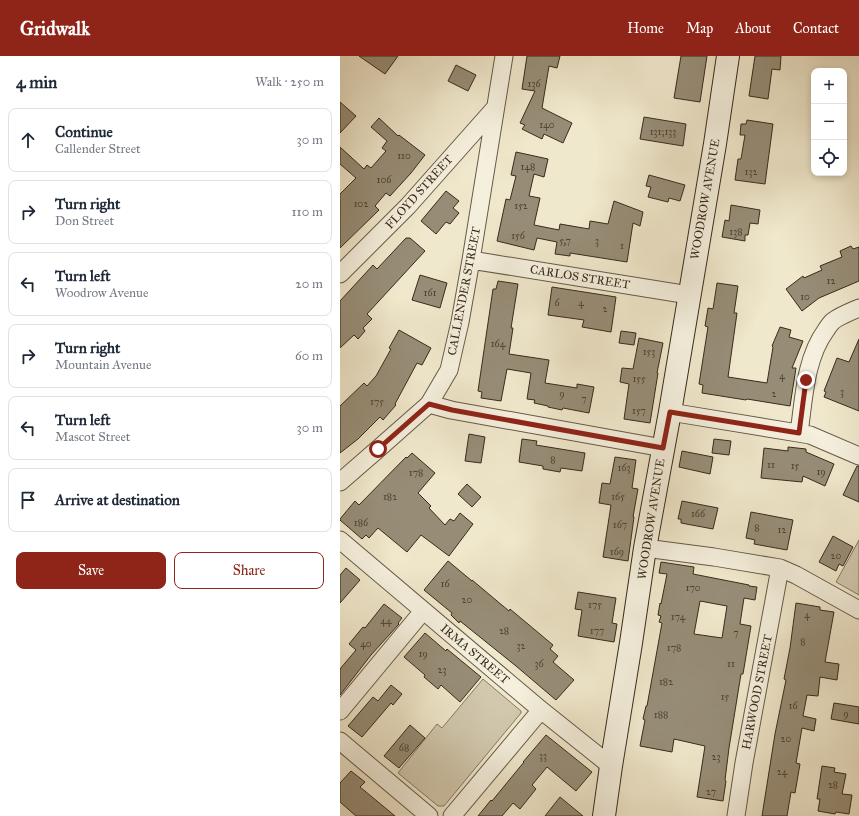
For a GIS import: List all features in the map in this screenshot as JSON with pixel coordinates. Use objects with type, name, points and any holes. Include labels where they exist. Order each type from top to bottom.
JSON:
[{"type":"street","name":"CALLENDER STREET","points":[[340,482],[429,404],[449,370],[460,322],[471,260],[504,56]]},
{"type":"street","name":"WOODROW AVENUE","points":[[604,816],[645,548],[670,412],[715,144],[728,56]]},
{"type":"street","name":"FLOYD STREET","points":[[340,274],[408,206],[495,108]]},
{"type":"street","name":"CARLOS STREET","points":[[471,260],[689,295]]},
{"type":"street","points":[[799,433],[806,380],[813,353],[822,336],[832,322],[859,308]]},
{"type":"street","points":[[429,404],[452,410],[663,448]]},
{"type":"street","points":[[670,412],[810,435],[859,456]]},
{"type":"street","name":"IRMA STREET","points":[[340,540],[541,710],[611,766]]},
{"type":"street","points":[[645,548],[714,557],[780,568],[796,575],[859,610]]},
{"type":"street","name":"HARWOOD STREET","points":[[736,816],[744,763],[780,568]]},
{"type":"street","points":[[340,711],[423,611]]},
{"type":"street","points":[[452,816],[541,710]]},
{"type":"street","points":[[340,741],[429,816]]},
{"type":"shaded area","points":[[859,540],[859,595],[836,582]]},
{"type":"shaded area","points":[[483,679],[521,711],[521,713],[444,806],[438,806],[398,773],[437,724],[442,728]]},
{"type":"building","points":[[359,56],[398,56],[385,74]]},
{"type":"building","points":[[527,56],[560,56],[557,68],[549,66],[542,108],[572,123],[563,143],[544,134],[542,139],[522,129],[525,125],[520,123],[535,91],[522,89]]},
{"type":"building","points":[[681,56],[707,56],[700,102],[674,98]]},
{"type":"building","points":[[755,56],[781,56],[780,70],[772,69],[768,99],[749,96]]},
{"type":"building","points":[[456,65],[476,75],[468,91],[448,81]]},
{"type":"building","points":[[340,102],[356,116],[340,133]]},
{"type":"building","points":[[644,117],[686,124],[683,146],[640,139]]},
{"type":"building","points":[[379,118],[398,136],[399,135],[425,155],[390,196],[386,193],[375,206],[379,210],[340,248],[340,194],[356,178],[340,164],[340,147],[364,169],[367,165],[371,168],[386,151],[382,148],[387,141],[371,127]]},
{"type":"building","points":[[747,120],[773,124],[765,184],[735,180],[738,159],[741,159],[745,135],[740,135],[741,124],[746,124]]},
{"type":"building","points":[[516,152],[548,159],[544,177],[534,174],[529,196],[540,198],[534,225],[559,230],[560,224],[589,229],[590,221],[608,224],[614,201],[643,212],[640,226],[633,223],[627,262],[570,253],[570,256],[555,254],[557,242],[537,238],[534,250],[497,241],[506,199],[510,200],[516,176],[511,175]]},
{"type":"building","points":[[649,175],[685,185],[680,201],[669,198],[668,202],[648,197],[651,187],[646,186]]},
{"type":"building","points":[[446,191],[459,201],[453,208],[459,213],[450,224],[446,222],[436,234],[421,221]]},
{"type":"building","points":[[731,205],[760,210],[758,224],[750,223],[748,235],[745,235],[745,241],[722,237],[725,220],[729,221]]},
{"type":"building","points":[[406,238],[410,238],[425,251],[367,314],[372,319],[363,328],[365,331],[358,339],[354,335],[340,348],[340,301],[373,265],[377,269]]},
{"type":"building","points":[[851,246],[853,249],[859,247],[859,281],[819,298],[802,311],[786,289],[803,276],[804,278],[822,270],[820,266],[842,257],[840,251]]},
{"type":"building","points":[[420,275],[447,283],[440,308],[412,300]]},
{"type":"building","points":[[498,281],[518,284],[511,328],[513,328],[509,354],[549,360],[545,383],[577,388],[577,384],[594,387],[589,413],[563,408],[562,410],[534,403],[535,400],[527,399],[531,373],[507,369],[501,401],[481,398],[482,392],[478,391],[493,289],[496,289]]},
{"type":"building","points":[[717,283],[738,286],[734,313],[737,313],[728,377],[767,383],[772,346],[780,327],[791,330],[789,337],[803,341],[792,368],[796,368],[790,406],[702,393],[703,385],[699,384],[708,327],[705,326],[708,308],[713,309]]},
{"type":"building","points":[[552,287],[616,297],[611,332],[582,327],[584,320],[548,315]]},
{"type":"building","points":[[399,330],[431,348],[422,365],[417,363],[395,404],[396,405],[383,420],[380,417],[358,439],[340,453],[340,406],[364,383],[367,386],[376,376],[391,349],[389,348]]},
{"type":"building","points":[[621,331],[636,333],[634,345],[619,343]]},
{"type":"building","points":[[639,338],[663,343],[650,423],[624,419],[629,384],[620,382],[622,368],[633,369]]},
{"type":"building","points":[[859,339],[859,411],[824,397],[826,392],[824,391],[837,358],[849,362]]},
{"type":"building","points":[[469,434],[485,437],[481,463],[465,461]]},
{"type":"building","points":[[522,439],[537,441],[536,445],[585,453],[582,471],[561,468],[560,472],[543,469],[543,466],[519,462]]},
{"type":"building","points":[[714,439],[731,441],[729,455],[712,453]]},
{"type":"building","points":[[788,447],[806,449],[806,452],[834,464],[825,486],[803,476],[802,482],[761,478],[764,448],[788,451]]},
{"type":"building","points":[[682,451],[713,457],[710,474],[679,467]]},
{"type":"building","points":[[412,453],[435,473],[418,493],[431,506],[429,508],[445,525],[450,519],[454,521],[460,513],[473,524],[449,556],[421,535],[407,552],[378,528],[369,538],[366,535],[362,539],[340,520],[355,501],[359,505],[406,457],[407,458]]},
{"type":"building","points":[[615,457],[636,460],[632,488],[638,489],[628,561],[603,557],[611,505],[599,503],[602,483],[610,484]]},
{"type":"building","points":[[857,466],[859,466],[859,502],[843,495]]},
{"type":"building","points":[[467,484],[481,497],[472,507],[458,494]]},
{"type":"building","points":[[682,501],[718,508],[713,529],[681,523],[681,519],[678,519]]},
{"type":"building","points":[[751,512],[793,520],[787,550],[754,544],[755,540],[746,538]]},
{"type":"building","points":[[833,536],[853,547],[843,566],[839,564],[836,571],[819,562]]},
{"type":"building","points":[[448,561],[509,611],[510,609],[553,645],[550,649],[558,656],[553,662],[574,680],[556,700],[460,621],[459,623],[451,615],[452,613],[424,590]]},
{"type":"building","points":[[661,562],[694,567],[693,574],[757,587],[755,600],[744,598],[740,624],[751,626],[743,674],[741,674],[729,748],[723,801],[697,797],[705,746],[674,739],[672,752],[640,746],[645,720],[643,719],[647,706],[662,623],[659,622],[661,616],[658,615],[667,574],[659,573]],"holes":[[[700,601],[727,606],[722,638],[694,634]]]},
{"type":"building","points":[[346,568],[360,580],[340,603],[340,575]]},
{"type":"building","points":[[578,592],[616,598],[612,623],[617,624],[614,642],[578,636],[582,610],[575,609]]},
{"type":"building","points":[[796,603],[820,607],[820,610],[834,612],[825,662],[839,664],[837,680],[820,677],[818,696],[807,695],[803,716],[816,719],[814,731],[802,728],[796,763],[800,764],[795,793],[791,792],[787,816],[762,816],[775,734],[786,680],[784,679]]},
{"type":"building","points":[[384,604],[402,618],[398,623],[399,624],[371,655],[340,695],[340,669],[356,650],[349,644],[363,627],[365,628]]},
{"type":"building","points":[[425,633],[481,677],[460,702],[441,685],[438,689],[424,677],[425,675],[404,657]]},
{"type":"building","points":[[391,685],[402,694],[393,705],[391,703],[362,737],[348,726],[373,697],[378,701]]},
{"type":"building","points":[[834,703],[859,707],[859,724],[831,719]]},
{"type":"building","points":[[410,725],[425,738],[399,768],[384,756]]},
{"type":"building","points":[[546,735],[592,772],[576,791],[547,767],[532,785],[536,789],[520,809],[513,803],[502,816],[478,816],[491,800],[492,801]]},
{"type":"building","points":[[822,766],[835,768],[834,772],[846,774],[842,794],[852,795],[849,814],[836,812],[835,814],[818,811],[820,799],[817,799]]},
{"type":"building","points":[[351,771],[365,782],[360,787],[395,816],[356,816],[340,802],[340,783]]},
{"type":"building","points":[[560,797],[583,816],[545,816]]},
{"type":"route","points":[[378,449],[429,404],[452,410],[663,448],[670,412],[799,433],[806,380]]}]
